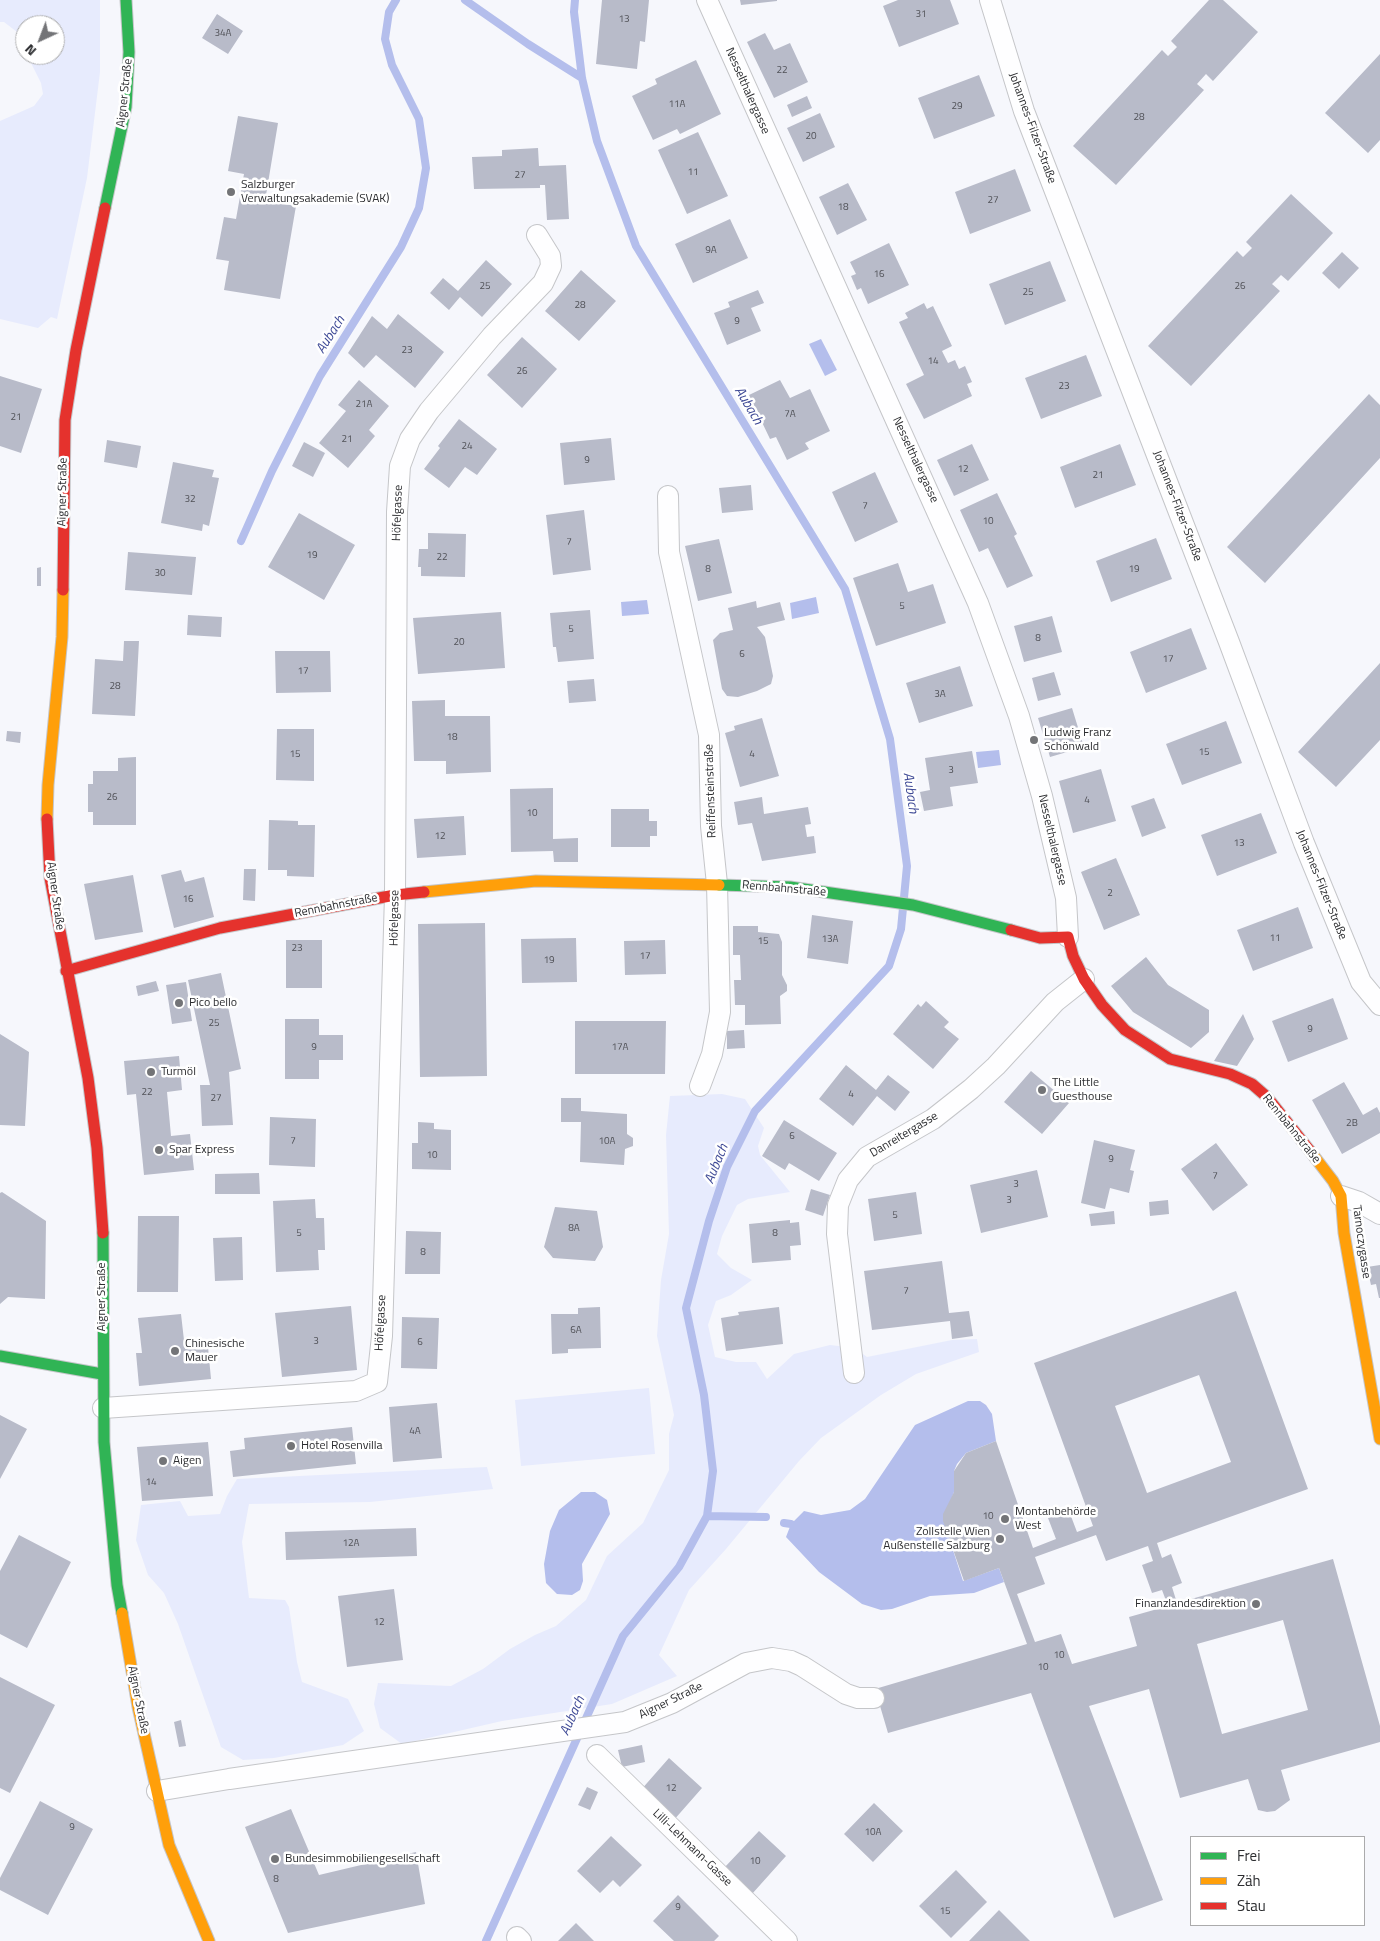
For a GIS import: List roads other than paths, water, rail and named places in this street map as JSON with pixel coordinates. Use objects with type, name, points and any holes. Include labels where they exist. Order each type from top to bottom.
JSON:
[{"type":"main road","name":"Aigner Straße","points":[[126,0],[129,52],[126,107],[76,350],[65,420],[62,637],[48,785],[48,834],[50,878],[66,971],[88,1078],[103,1217],[103,1408],[117,1585],[138,1707],[169,1846],[209,1941]]},
{"type":"main road","name":"Rennbahnstraße","points":[[66,971],[220,928],[396,895],[536,881],[790,886],[913,905],[1040,938],[1068,937],[1073,956],[1084,980],[1118,1023],[1143,1043],[1170,1058],[1193,1066],[1240,1077],[1257,1088],[1325,1170],[1340,1196]]},
{"type":"main road","name":"Tarnoczygasse","points":[[1340,1196],[1344,1232],[1380,1439]]},
{"type":"main road","points":[[0,1356],[102,1374]]},
{"type":"street","name":"Nesselthalergasse","points":[[707,0],[738,74],[964,567],[981,610],[1019,716],[1042,796],[1066,898],[1068,937]]},
{"type":"street","name":"Johannes-Filzer-Straße","points":[[990,0],[1024,111],[1230,642],[1304,843],[1361,982],[1380,1005]]},
{"type":"street","name":"Höfelgasse","points":[[103,1408],[356,1391],[377,1382],[382,1336],[396,895],[397,522],[400,466],[410,439],[429,411],[492,336],[543,283],[551,266],[550,256],[537,235]]},
{"type":"street","name":"Reiffensteinstraße","points":[[668,496],[669,552],[709,735],[711,826],[717,884],[720,1012],[712,1054],[700,1086]]},
{"type":"street","name":"Danreitergasse","points":[[854,1373],[837,1234],[838,1204],[848,1180],[857,1166],[867,1157],[933,1119],[971,1089],[996,1066],[1055,1002],[1084,980]]},
{"type":"street","points":[[1340,1196],[1359,1202],[1380,1214]]},
{"type":"street","name":"Aigner Straße","points":[[157,1791],[238,1777],[552,1734],[625,1722],[672,1703],[746,1663],[772,1658],[791,1661],[802,1666],[846,1694],[858,1698],[874,1698]]},
{"type":"street","name":"Lilli-Lehmann-Gasse","points":[[596,1755],[787,1941]]},
{"type":"water","points":[[821,339],[837,370],[825,376],[809,344]]},
{"type":"water","points":[[816,597],[819,613],[792,619],[790,603]]},
{"type":"water","points":[[647,600],[649,614],[622,616],[621,602]]},
{"type":"water","points":[[999,750],[1001,765],[978,768],[976,752]]},
{"type":"water","points":[[968,1401],[980,1401],[986,1405],[992,1414],[996,1441],[966,1453],[957,1464],[954,1471],[954,1492],[951,1500],[950,1541],[963,1581],[999,1568],[1004,1582],[974,1593],[930,1596],[892,1609],[881,1610],[862,1604],[819,1572],[786,1537],[791,1524],[804,1511],[821,1515],[850,1510],[865,1499],[915,1425]]},
{"type":"water","points":[[581,1492],[595,1492],[607,1500],[610,1514],[582,1564],[583,1581],[580,1590],[572,1595],[557,1594],[546,1583],[544,1564],[550,1531],[559,1510]]},
{"type":"waterway","name":"Aubach","points":[[241,541],[272,471],[320,376],[401,247],[419,208],[426,168],[419,119],[392,65],[385,39],[389,12],[396,0]]},
{"type":"waterway","name":"Aubach","points":[[465,0],[528,44],[582,78]]},
{"type":"waterway","name":"Aubach","points":[[486,1941],[623,1636],[679,1567],[707,1516],[713,1471],[704,1395],[686,1308],[709,1221],[727,1167],[755,1111],[889,966],[901,929],[907,866],[890,739],[845,589],[636,246],[597,141],[582,78],[574,12],[575,0]]},
{"type":"waterway","name":"Aubach","points":[[707,1516],[766,1517]]},
{"type":"waterway","name":"Aubach","points":[[784,1523],[791,1524]]},
{"type":"place","name":"Salzburger Verwaltungsakademie (SVAK)","points":[[231,192]]},
{"type":"place","name":"Ludwig Franz Schönwald","points":[[1034,740]]},
{"type":"place","name":"Pico bello","points":[[179,1003]]},
{"type":"place","name":"Turmöl","points":[[151,1072]]},
{"type":"place","name":"The Little Guesthouse","points":[[1042,1090]]},
{"type":"place","name":"Spar Express","points":[[159,1150]]},
{"type":"place","name":"Chinesische Mauer","points":[[175,1351]]},
{"type":"place","name":"Hotel Rosenvilla","points":[[291,1446]]},
{"type":"place","name":"Aigen","points":[[163,1461]]},
{"type":"place","name":"Montanbehörde West","points":[[1005,1519]]},
{"type":"place","name":"Zollstelle Wien Außenstelle Salzburg","points":[[1000,1539]]},
{"type":"place","name":"Finanzlandesdirektion","points":[[1256,1604]]},
{"type":"place","name":"Bundesimmobiliengesellschaft","points":[[275,1859]]}]
